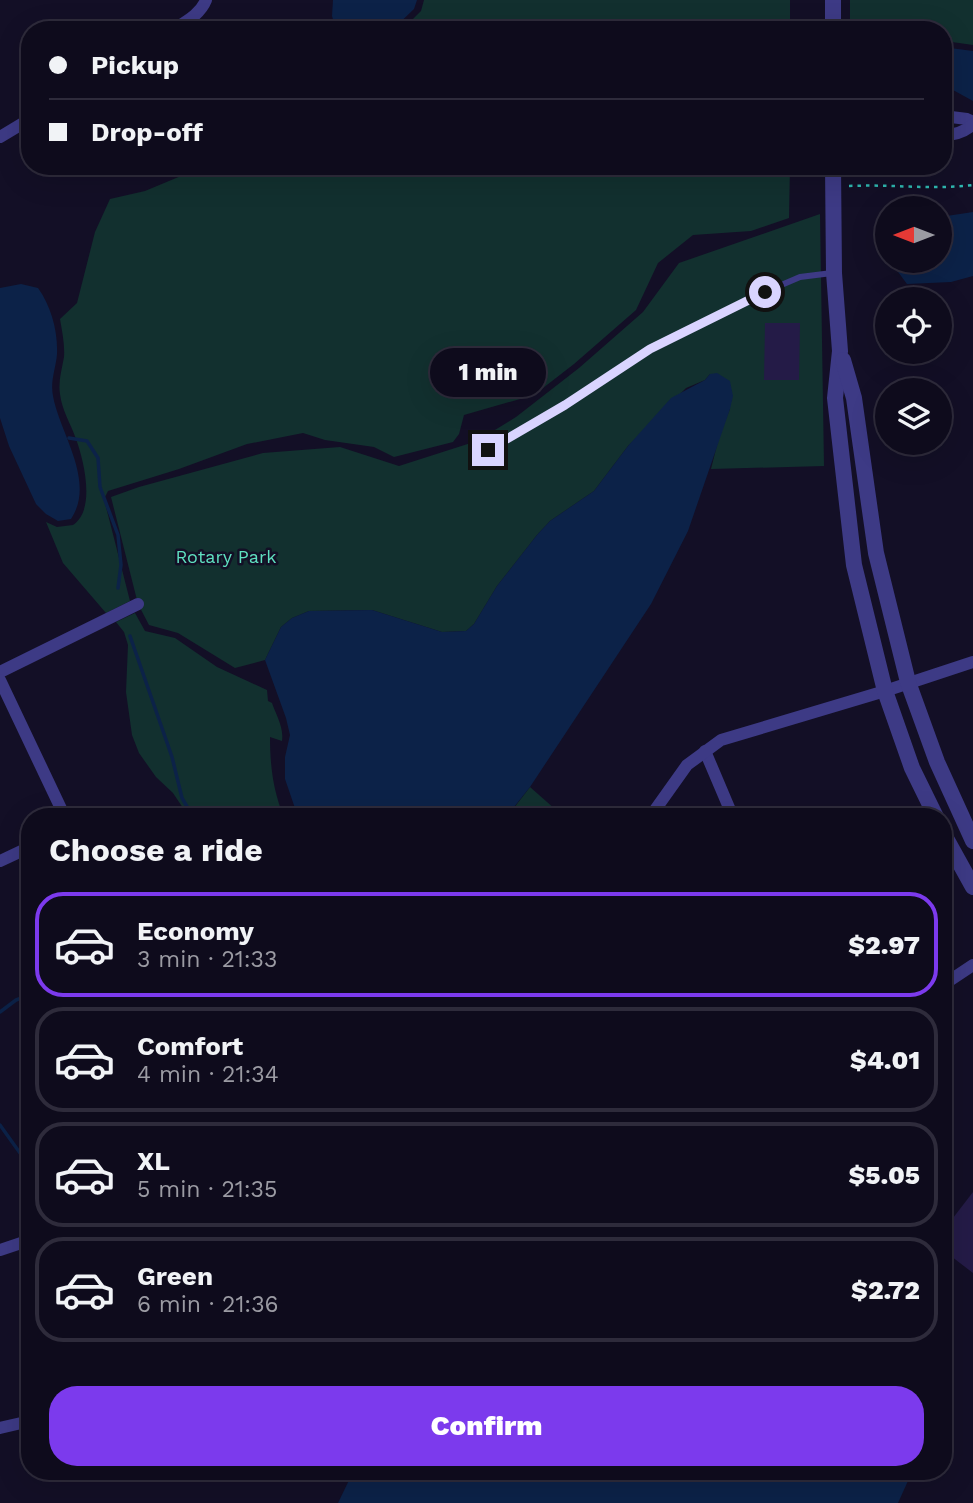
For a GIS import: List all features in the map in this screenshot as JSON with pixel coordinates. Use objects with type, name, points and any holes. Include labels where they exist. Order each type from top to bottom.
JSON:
[{"type":"street","points":[[187,21],[204,6],[206,0]]},
{"type":"street","points":[[833,0],[833,21]]},
{"type":"street","points":[[952,117],[967,119],[973,123],[969,128],[952,135]]},
{"type":"street","points":[[0,137],[21,124]]},
{"type":"street","points":[[833,175],[834,273],[840,351],[835,398],[854,565],[885,691],[912,768],[932,808]]},
{"type":"street","points":[[840,351],[854,398],[876,553],[908,682],[937,762],[973,841]]},
{"type":"street","points":[[0,672],[138,604]]},
{"type":"street","points":[[656,808],[687,765],[721,740],[973,662]]},
{"type":"street","points":[[0,680],[61,808]]},
{"type":"street","points":[[705,751],[729,808]]},
{"type":"street","points":[[952,849],[973,887]]},
{"type":"street","points":[[0,862],[21,852]]},
{"type":"street","points":[[952,979],[973,965]]},
{"type":"street","points":[[0,1250],[21,1243]]},
{"type":"street","points":[[0,1428],[21,1423]]},
{"type":"lane","points":[[488,450],[565,405],[650,349],[800,277],[834,273]]},
{"type":"path","points":[[849,186],[973,185]]},
{"type":"green space","points":[[424,0],[790,0],[790,21],[411,21],[421,11]]},
{"type":"green space","points":[[850,0],[973,0],[973,45],[952,42],[952,21],[850,21]]},
{"type":"green space","points":[[183,175],[790,175],[789,218],[751,231],[693,235],[658,263],[636,310],[574,364],[534,395],[464,415],[459,434],[453,442],[394,457],[374,447],[325,440],[303,433],[247,444],[108,491],[104,499],[130,601],[106,613],[63,563],[46,522],[57,527],[73,525],[80,518],[86,497],[82,460],[60,394],[64,352],[60,319],[77,303],[95,232],[110,199],[145,191]]},
{"type":"green space","name":"Rotary Park","points":[[820,214],[824,466],[711,469],[720,433],[730,409],[710,374],[705,380],[686,388],[628,446],[594,491],[550,521],[497,586],[474,624],[466,631],[442,632],[372,610],[309,611],[292,618],[281,627],[265,660],[235,668],[178,633],[149,625],[138,604],[111,497],[263,453],[340,447],[399,466],[477,441],[516,417],[579,368],[643,312],[679,263]]},
{"type":"green space","points":[[135,613],[145,631],[175,638],[217,667],[267,690],[268,701],[272,703],[282,731],[282,741],[270,737],[272,768],[280,808],[183,808],[139,753],[132,735],[126,692],[128,645],[124,632],[116,622]]},
{"type":"green space","points":[[530,787],[554,808],[514,808]]},
{"type":"water","points":[[333,0],[417,0],[414,9],[401,21],[333,21]]},
{"type":"water","points":[[952,48],[973,51],[973,101],[953,90]]},
{"type":"water","points":[[973,212],[973,276],[951,282],[907,284],[899,273],[952,273],[952,215]]},
{"type":"water","points":[[21,284],[38,288],[47,303],[55,328],[57,354],[52,390],[74,457],[80,489],[78,504],[71,519],[58,521],[36,504],[9,446],[0,418],[0,288]]},
{"type":"water","points":[[717,373],[730,381],[733,396],[688,531],[651,604],[530,787],[513,808],[295,808],[285,779],[285,757],[290,735],[265,660],[281,627],[292,618],[309,611],[372,610],[442,632],[466,631],[474,624],[497,586],[550,521],[594,491],[628,446],[671,398],[705,380],[710,374]]},
{"type":"water","points":[[349,1480],[908,1480],[898,1503],[338,1503]]},
{"type":"building","points":[[765,323],[800,323],[799,380],[764,380]]},
{"type":"building","points":[[973,1192],[973,1273],[952,1257],[952,1219]]},
{"type":"waterway","points":[[69,438],[87,441],[98,458],[100,487],[118,535],[121,565],[118,588]]},
{"type":"waterway","points":[[130,636],[172,757],[182,798],[188,808]]},
{"type":"waterway","points":[[0,1012],[21,998]]},
{"type":"waterway","points":[[0,1125],[21,1154]]},
{"type":"route","points":[[488,450],[565,405],[650,349],[765,292]]}]
